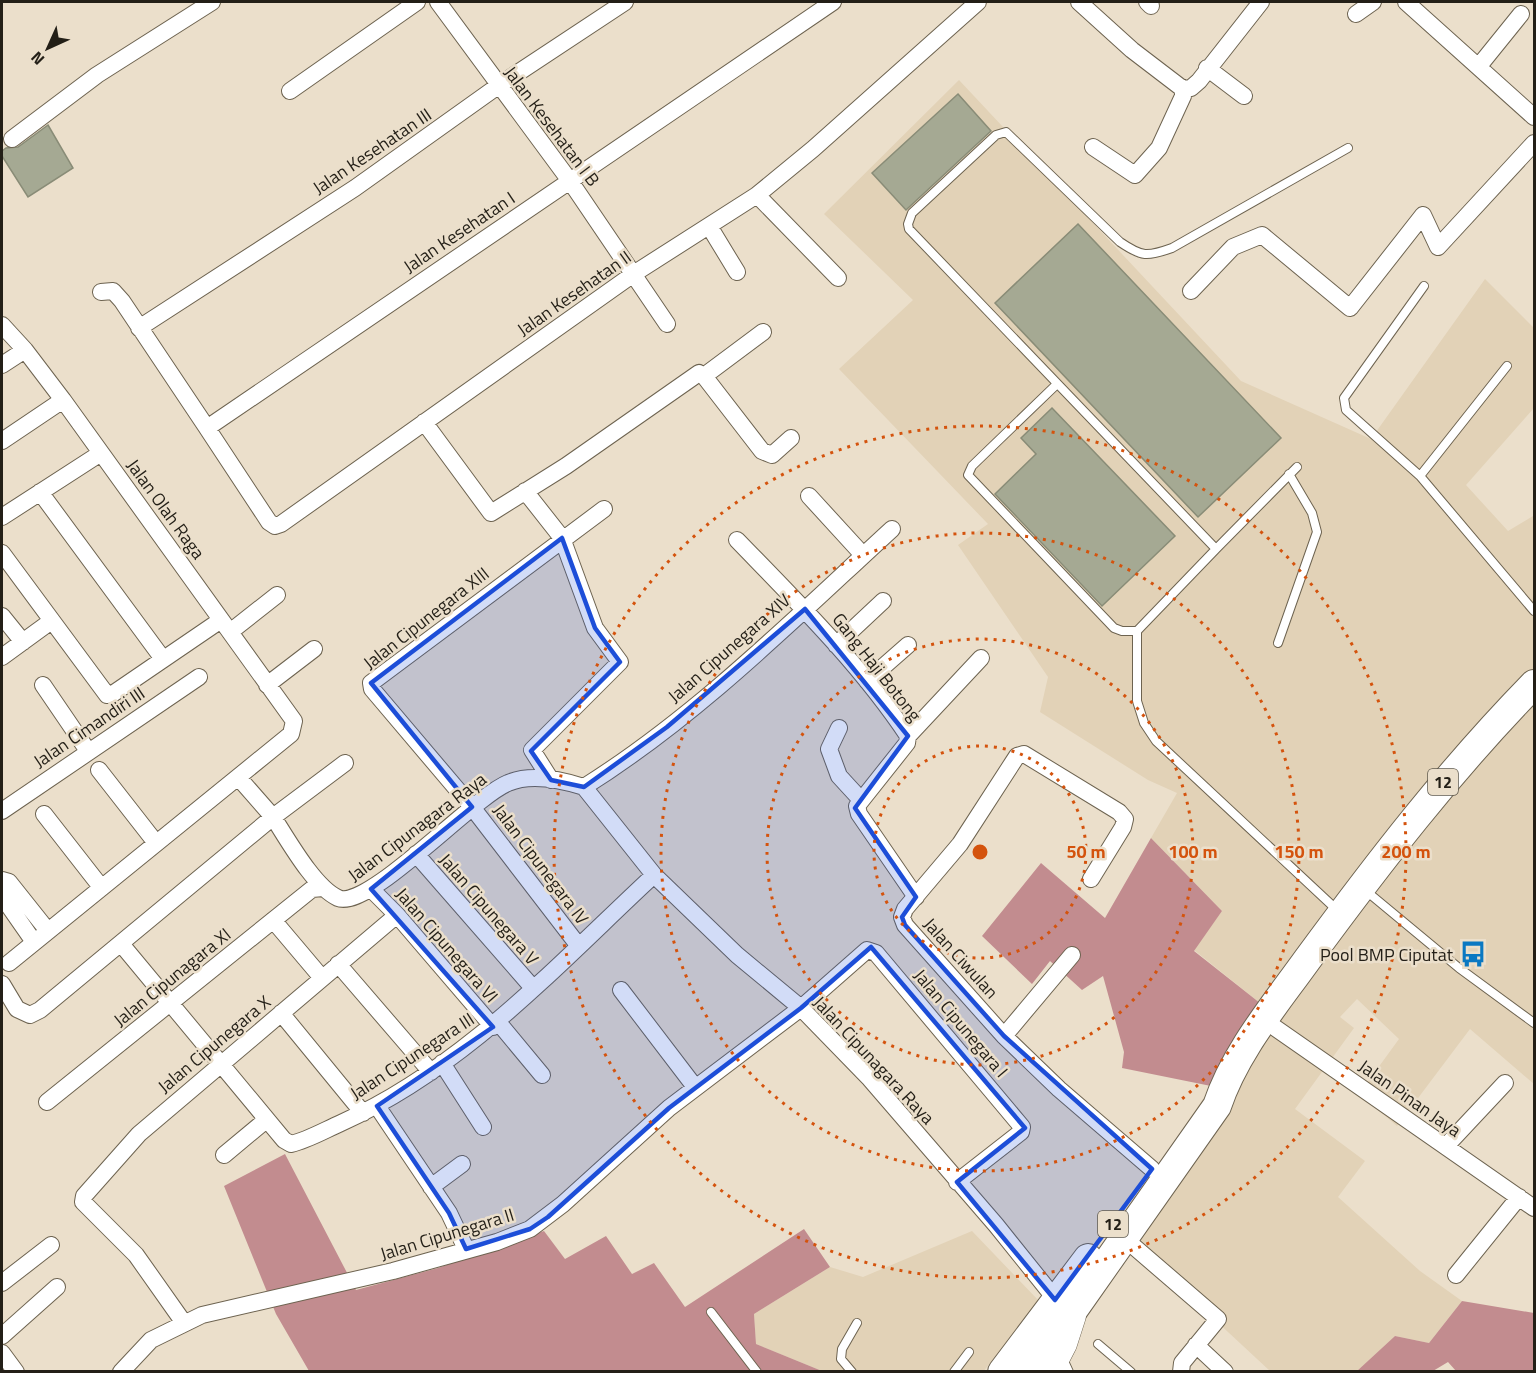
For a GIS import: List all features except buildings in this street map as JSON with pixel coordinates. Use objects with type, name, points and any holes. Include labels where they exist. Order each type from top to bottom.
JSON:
[{"type":"highway","name":"12","points":[[1002,1371],[1064,1332],[1152,1169],[1207,1095],[1226,1078],[1264,1020],[1361,887],[1468,752],[1534,684]]},
{"type":"highway","name":"12","points":[[1027,1371],[1064,1332],[1124,1238],[1217,1106],[1226,1078]]},
{"type":"highway","points":[[1046,1371],[1064,1332]]},
{"type":"street","points":[[12,139],[89,80],[212,2]]},
{"type":"street","points":[[290,91],[417,2]]},
{"type":"street","name":"Jalan Kesehatan I B","points":[[438,2],[570,181],[635,273],[667,324]]},
{"type":"street","name":"Jalan Kesehatan III","points":[[139,328],[355,188],[498,86],[625,2]]},
{"type":"street","name":"Jalan Kesehatan I","points":[[207,428],[833,2]]},
{"type":"street","name":"Jalan Kesehatan II","points":[[207,428],[269,522],[275,526],[281,524],[635,273],[757,195],[813,149],[978,2]]},
{"type":"street","points":[[1078,2],[1132,50],[1183,89],[1191,88],[1261,2]]},
{"type":"street","points":[[1356,14],[1373,2]]},
{"type":"street","points":[[1406,2],[1534,117]]},
{"type":"street","points":[[1479,66],[1521,14]]},
{"type":"street","points":[[1207,68],[1244,96]]},
{"type":"street","points":[[1094,147],[1130,173],[1139,172],[1159,148],[1183,89]]},
{"type":"street","points":[[1191,291],[1233,247],[1262,235],[1350,308],[1423,215],[1438,247],[1534,143]]},
{"type":"street","points":[[757,195],[838,278]]},
{"type":"street","points":[[709,226],[737,272]]},
{"type":"street","points":[[101,292],[115,293],[207,428]]},
{"type":"street","name":"Jalan Olah Raga","points":[[2,325],[25,350],[63,400],[294,720],[291,734],[238,777]]},
{"type":"street","points":[[704,376],[763,332]]},
{"type":"street","points":[[2,364],[25,350]]},
{"type":"street","points":[[424,422],[491,513],[699,374],[704,376],[762,451],[772,455],[791,438]]},
{"type":"street","points":[[2,441],[63,400]]},
{"type":"street","points":[[2,517],[101,453]]},
{"type":"street","points":[[525,491],[562,538],[595,628],[620,663],[532,750],[550,780]]},
{"type":"street","points":[[40,492],[163,659]]},
{"type":"street","points":[[809,496],[863,555]]},
{"type":"street","name":"Jalan Cipunegara XIII","points":[[472,807],[372,689],[371,683],[562,538],[604,509]]},
{"type":"street","name":"Jalan Cipunegara XIV","points":[[584,787],[667,727],[755,655],[892,529]]},
{"type":"street","name":"Gang Haji Botong","points":[[737,540],[805,609],[867,681],[908,736],[907,743],[861,800]]},
{"type":"street","points":[[2,553],[50,622],[107,695],[114,693],[163,659],[226,626],[277,595]]},
{"type":"street","points":[[836,645],[883,601]]},
{"type":"street","points":[[2,616],[22,642]]},
{"type":"street","points":[[2,657],[50,622]]},
{"type":"street","points":[[867,681],[908,645]]},
{"type":"street","points":[[267,685],[314,649]]},
{"type":"street","points":[[908,736],[981,658]]},
{"type":"street","name":"Jalan Cimandiri III","points":[[4,805],[199,676]]},
{"type":"street","points":[[43,685],[88,751]]},
{"type":"street","points":[[839,728],[829,749],[839,776],[861,800],[857,806],[859,814],[916,897]]},
{"type":"street","name":"Jalan Ciwulan","points":[[1091,879],[1123,827],[1125,819],[1119,812],[1024,754],[1017,756],[960,844],[902,917],[905,925],[1004,1035],[1059,1089],[1152,1169]]},
{"type":"street","points":[[2,984],[17,1010],[30,1016],[40,1010],[122,945],[273,817],[345,763]]},
{"type":"street","points":[[99,770],[156,843]]},
{"type":"street","points":[[9,963],[238,777],[273,817],[323,888]]},
{"type":"street","name":"Jalan Cipunagara Raya","points":[[323,888],[339,899],[350,900],[370,889],[472,807],[508,783],[527,779],[550,780],[584,787],[654,875],[736,955],[801,1008],[870,1079],[996,1225],[1064,1332]]},
{"type":"street","name":"Jalan Cipunegara IV","points":[[472,807],[578,945]]},
{"type":"street","points":[[44,813],[101,887]]},
{"type":"street","name":"Jalan Cipunegara V","points":[[416,854],[533,988]]},
{"type":"street","name":"Jalan Cipunegara III","points":[[122,945],[220,1066],[284,1140],[291,1144],[370,1109],[436,1067],[495,1024],[654,875]]},
{"type":"street","points":[[2,880],[9,882],[48,931]]},
{"type":"street","name":"Jalan Cipunagara XI","points":[[47,1102],[312,889],[323,888]]},
{"type":"street","name":"Jalan Cipunegara VI","points":[[370,889],[397,915],[542,1075]]},
{"type":"street","points":[[2,896],[34,942]]},
{"type":"street","name":"Jalan Cipunegara X","points":[[184,1323],[136,1255],[95,1217],[83,1202],[84,1196],[139,1134],[397,915]]},
{"type":"street","points":[[273,920],[322,978]]},
{"type":"street","name":"Jalan Cipunegara I","points":[[801,1008],[867,950],[876,953],[1022,1127],[1021,1132],[957,1182]]},
{"type":"street","points":[[1004,1035],[1072,955]]},
{"type":"street","points":[[338,964],[436,1067],[483,1127]]},
{"type":"street","points":[[621,990],[695,1087]]},
{"type":"street","name":"Jalan Cipunegara II","points":[[122,1371],[151,1341],[202,1315],[393,1271],[497,1242],[539,1223],[695,1087],[801,1008]]},
{"type":"street","points":[[281,1013],[370,1109],[431,1186],[449,1213],[466,1250]]},
{"type":"street","name":"Jalan Pinan Jaya","points":[[1264,1020],[1534,1208]]},
{"type":"street","points":[[1446,1146],[1505,1083]]},
{"type":"street","points":[[224,1155],[266,1120]]},
{"type":"street","points":[[431,1186],[462,1164]]},
{"type":"street","points":[[1456,1275],[1519,1197]]},
{"type":"street","points":[[1124,1238],[1218,1319],[1182,1363],[1180,1371]]},
{"type":"street","points":[[2,1283],[51,1245]]},
{"type":"street","points":[[2,1336],[57,1287]]},
{"type":"street","points":[[1196,1345],[1225,1371]]},
{"type":"street","points":[[2,1353],[16,1371]]},
{"type":"lane","points":[[1216,549],[909,229],[908,224],[912,213],[996,135],[1006,132],[1120,242],[1139,255],[1155,254],[1172,248],[1348,148]]},
{"type":"lane","points":[[1424,286],[1344,398],[1346,410],[1420,476],[1534,611]]},
{"type":"lane","points":[[1420,476],[1507,366]]},
{"type":"lane","points":[[1057,384],[972,466],[968,475],[1116,630],[1137,631]]},
{"type":"lane","points":[[1297,467],[1137,631],[1137,701],[1144,723],[1156,741],[1341,914]]},
{"type":"lane","points":[[1278,642],[1317,532],[1312,513],[1289,474]]},
{"type":"lane","points":[[1361,887],[1460,968],[1534,1023]]},
{"type":"lane","points":[[711,1312],[757,1371]]},
{"type":"lane","points":[[852,1371],[841,1359],[842,1349],[857,1323]]},
{"type":"lane","points":[[1098,1344],[1131,1371]]},
{"type":"lane","points":[[954,1371],[969,1352]]},
{"type":"highlighted area","points":[[562,538],[595,628],[620,662],[531,751],[551,780],[584,787],[667,727],[805,609],[908,736],[855,808],[916,897],[902,917],[905,925],[1004,1036],[1152,1169],[1055,1300],[957,1182],[1025,1128],[871,947],[801,1008],[669,1108],[548,1217],[530,1229],[466,1249],[449,1213],[377,1106],[493,1027],[371,889],[472,807],[371,683]]},
{"type":"shaded area","points":[[959,80],[1241,381],[1371,439],[1485,279],[1534,328],[1534,408],[1466,485],[1508,531],[1533,516],[1534,518],[1534,1084],[1470,1029],[1397,1126],[1359,1094],[1399,1039],[1357,999],[1340,1017],[1354,1028],[1295,1109],[1365,1161],[1338,1197],[1420,1271],[1462,1301],[1429,1343],[1395,1336],[1357,1371],[1270,1371],[1116,1228],[1265,1007],[1194,950],[1222,911],[1151,838],[1177,793],[1148,780],[1040,712],[1048,677],[958,545],[988,524],[839,369],[913,300],[824,214]]},
{"type":"shaded area","points":[[1151,838],[1222,911],[1194,951],[1265,1007],[1211,1086],[1122,1068],[1124,1052],[1103,976],[1082,990],[1050,961],[1032,984],[982,936],[1041,863],[1105,918]]},
{"type":"shaded area","points":[[285,1154],[356,1290],[438,1268],[544,1231],[565,1259],[606,1236],[632,1274],[654,1263],[685,1307],[804,1229],[830,1267],[754,1314],[756,1344],[822,1371],[309,1371],[276,1314],[224,1186]]},
{"type":"shaded area","points":[[972,1231],[1039,1301],[983,1372],[822,1371],[756,1344],[754,1314],[830,1267],[863,1277]]},
{"type":"shaded area","points":[[1462,1301],[1534,1313],[1534,1371],[1456,1371],[1448,1362],[1433,1371],[1357,1371],[1395,1336],[1429,1343]]},
{"type":"place","name":"Pool BMP Ciputat","points":[[1473,954]]}]
